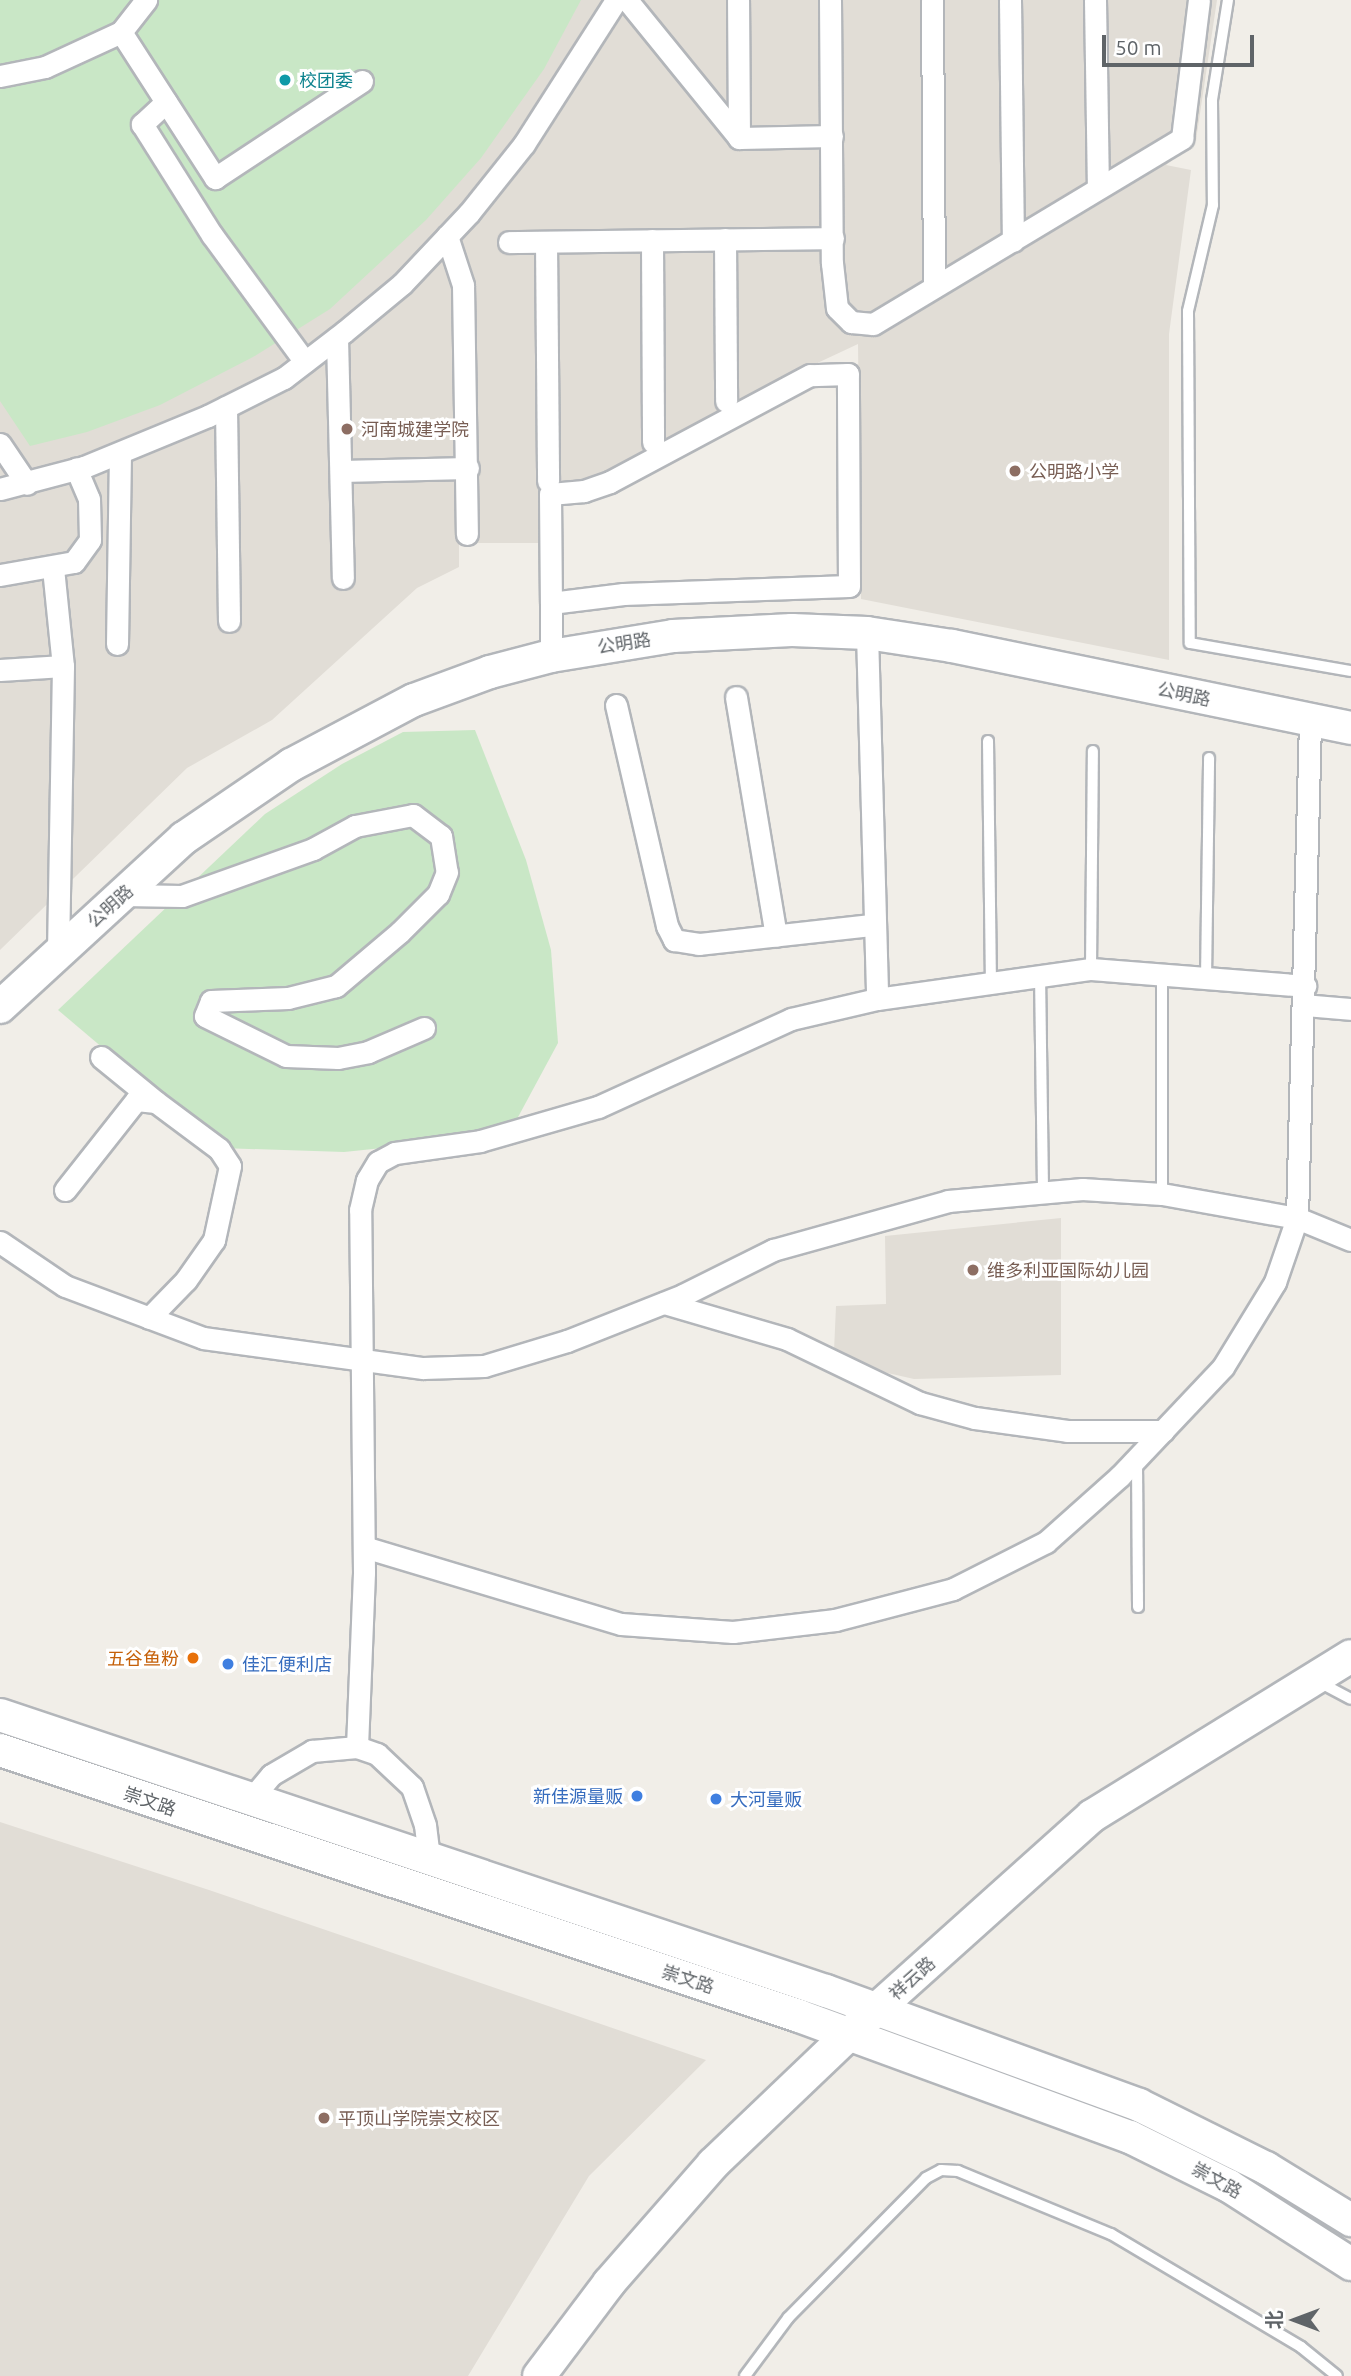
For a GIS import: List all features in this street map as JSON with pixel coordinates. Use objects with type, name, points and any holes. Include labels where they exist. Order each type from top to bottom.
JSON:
[{"type":"main road","name":"公明路","points":[[0,1007],[58,952],[222,810],[345,734],[414,700],[490,672],[551,656],[685,635],[867,633],[952,646],[1351,729]]},
{"type":"main road","name":"祥云路","points":[[539,2376],[608,2283],[713,2164],[849,2034],[1092,1816],[1351,1656]]},
{"type":"main road","name":"崇文路","points":[[0,1716],[878,2009],[1189,2127],[1351,2220]]},
{"type":"main road","name":"崇文路","points":[[0,1750],[849,2034],[1181,2160],[1286,2219],[1351,2264]]},
{"type":"street","points":[[0,76],[45,67],[121,32],[146,0]]},
{"type":"street","points":[[0,489],[27,484],[120,454],[226,407],[306,362],[337,338],[402,284],[447,236],[524,145],[616,0]]},
{"type":"street","points":[[627,0],[739,138]]},
{"type":"street","points":[[738,0],[739,138]]},
{"type":"street","points":[[830,0],[833,238],[837,308],[851,322],[873,324],[1013,241],[1098,186],[1182,138],[1199,0]]},
{"type":"street","points":[[932,0],[934,288]]},
{"type":"street","points":[[1010,0],[1013,241]]},
{"type":"street","points":[[1095,0],[1098,186]]},
{"type":"street","points":[[121,32],[215,178],[362,81]]},
{"type":"street","points":[[166,102],[142,124],[212,235],[306,362]]},
{"type":"street","points":[[739,138],[832,136]]},
{"type":"street","points":[[447,236],[463,285],[467,534]]},
{"type":"street","points":[[509,242],[833,238]]},
{"type":"street","points":[[725,239],[726,401]]},
{"type":"street","points":[[652,240],[653,442]]},
{"type":"street","points":[[546,242],[548,481]]},
{"type":"street","points":[[337,338],[344,579]]},
{"type":"street","points":[[551,603],[623,594],[849,586],[848,374],[810,374],[610,482],[584,491],[550,495],[551,656]]},
{"type":"street","points":[[226,407],[229,621]]},
{"type":"street","points":[[0,444],[27,484]]},
{"type":"street","points":[[117,644],[120,454]]},
{"type":"street","points":[[341,471],[468,468]]},
{"type":"street","points":[[0,575],[53,568],[74,562],[90,540],[89,499],[76,469]]},
{"type":"street","points":[[53,568],[63,666],[58,952]]},
{"type":"street","points":[[867,633],[872,925],[877,999]]},
{"type":"street","points":[[0,670],[63,666]]},
{"type":"street","points":[[736,697],[776,936]]},
{"type":"street","points":[[616,705],[667,926],[674,940],[699,944],[872,925]]},
{"type":"street","points":[[364,1547],[621,1624],[733,1632],[835,1620],[953,1589],[1046,1542],[1137,1458],[1223,1367],[1275,1282],[1297,1218],[1305,995],[1310,721]]},
{"type":"street","points":[[123,895],[182,896],[313,849],[355,826],[413,815],[441,835],[447,872],[438,894],[400,932],[336,986],[288,998],[211,1001],[205,1016],[286,1056],[338,1058],[368,1052],[424,1028]]},
{"type":"street","points":[[357,1747],[364,1547],[360,1210],[367,1180],[378,1162],[395,1153],[480,1141],[598,1107],[790,1019],[877,999],[991,981],[1091,969],[1206,979],[1305,995],[1351,1009]]},
{"type":"street","points":[[101,1058],[219,1149],[230,1166],[214,1240],[186,1280],[149,1318]]},
{"type":"street","points":[[65,1190],[136,1100],[156,1102]]},
{"type":"street","points":[[0,1242],[65,1286],[202,1338],[423,1368],[484,1366],[567,1341],[664,1303],[773,1250],[948,1201],[1083,1189],[1162,1194],[1297,1218],[1351,1240]]},
{"type":"street","points":[[664,1303],[788,1339],[920,1403],[975,1418],[1067,1431],[1163,1431]]},
{"type":"street","points":[[251,1799],[271,1775],[312,1751],[357,1747],[377,1754],[412,1787],[425,1825],[429,1858]]},
{"type":"lane","points":[[1228,0],[1212,100],[1213,205],[1188,311],[1190,643],[1351,671]]},
{"type":"lane","points":[[988,741],[991,981]]},
{"type":"lane","points":[[1091,969],[1093,751]]},
{"type":"lane","points":[[1206,979],[1209,758]]},
{"type":"lane","points":[[1040,974],[1044,1192]]},
{"type":"lane","points":[[1161,975],[1162,1194]]},
{"type":"lane","points":[[1137,1458],[1138,1607]]},
{"type":"lane","points":[[1315,1680],[1351,1699]]},
{"type":"lane","points":[[745,2376],[788,2318],[926,2178],[941,2170],[958,2171],[1111,2234],[1301,2347],[1337,2376]]},
{"type":"shaded area","name":"河南城建学院","points":[[0,0],[1217,0],[1196,140],[1166,165],[1191,170],[1169,334],[1169,660],[861,599],[858,344],[779,381],[611,477],[571,487],[540,488],[539,543],[459,543],[459,567],[417,588],[272,720],[187,768],[0,950]]},
{"type":"shaded area","name":"维多利亚国际幼儿园","points":[[1061,1218],[1061,1375],[914,1379],[870,1369],[834,1351],[836,1306],[886,1304],[885,1236]]},
{"type":"shaded area","name":"平顶山学院崇文校区","points":[[0,1822],[209,1890],[706,2060],[589,2176],[468,2376],[0,2376]]},
{"type":"green space","points":[[0,0],[581,0],[544,69],[481,158],[426,220],[330,309],[253,357],[160,405],[87,432],[30,446],[0,401]]},
{"type":"green space","points":[[475,730],[526,860],[551,950],[558,1043],[517,1119],[431,1143],[344,1152],[221,1148],[58,1010],[265,814],[342,764],[403,732]]},
{"type":"place","name":"校团委","points":[[285,80]]},
{"type":"place","name":"河南城建学院","points":[[347,429]]},
{"type":"place","name":"公明路小学","points":[[1015,471]]},
{"type":"place","name":"维多利亚国际幼儿园","points":[[973,1270]]},
{"type":"place","name":"五谷鱼粉","points":[[193,1658]]},
{"type":"place","name":"佳汇便利店","points":[[228,1664]]},
{"type":"place","name":"新佳源量贩","points":[[637,1796]]},
{"type":"place","name":"大河量贩","points":[[716,1799]]},
{"type":"place","name":"平顶山学院崇文校区","points":[[324,2118]]}]
